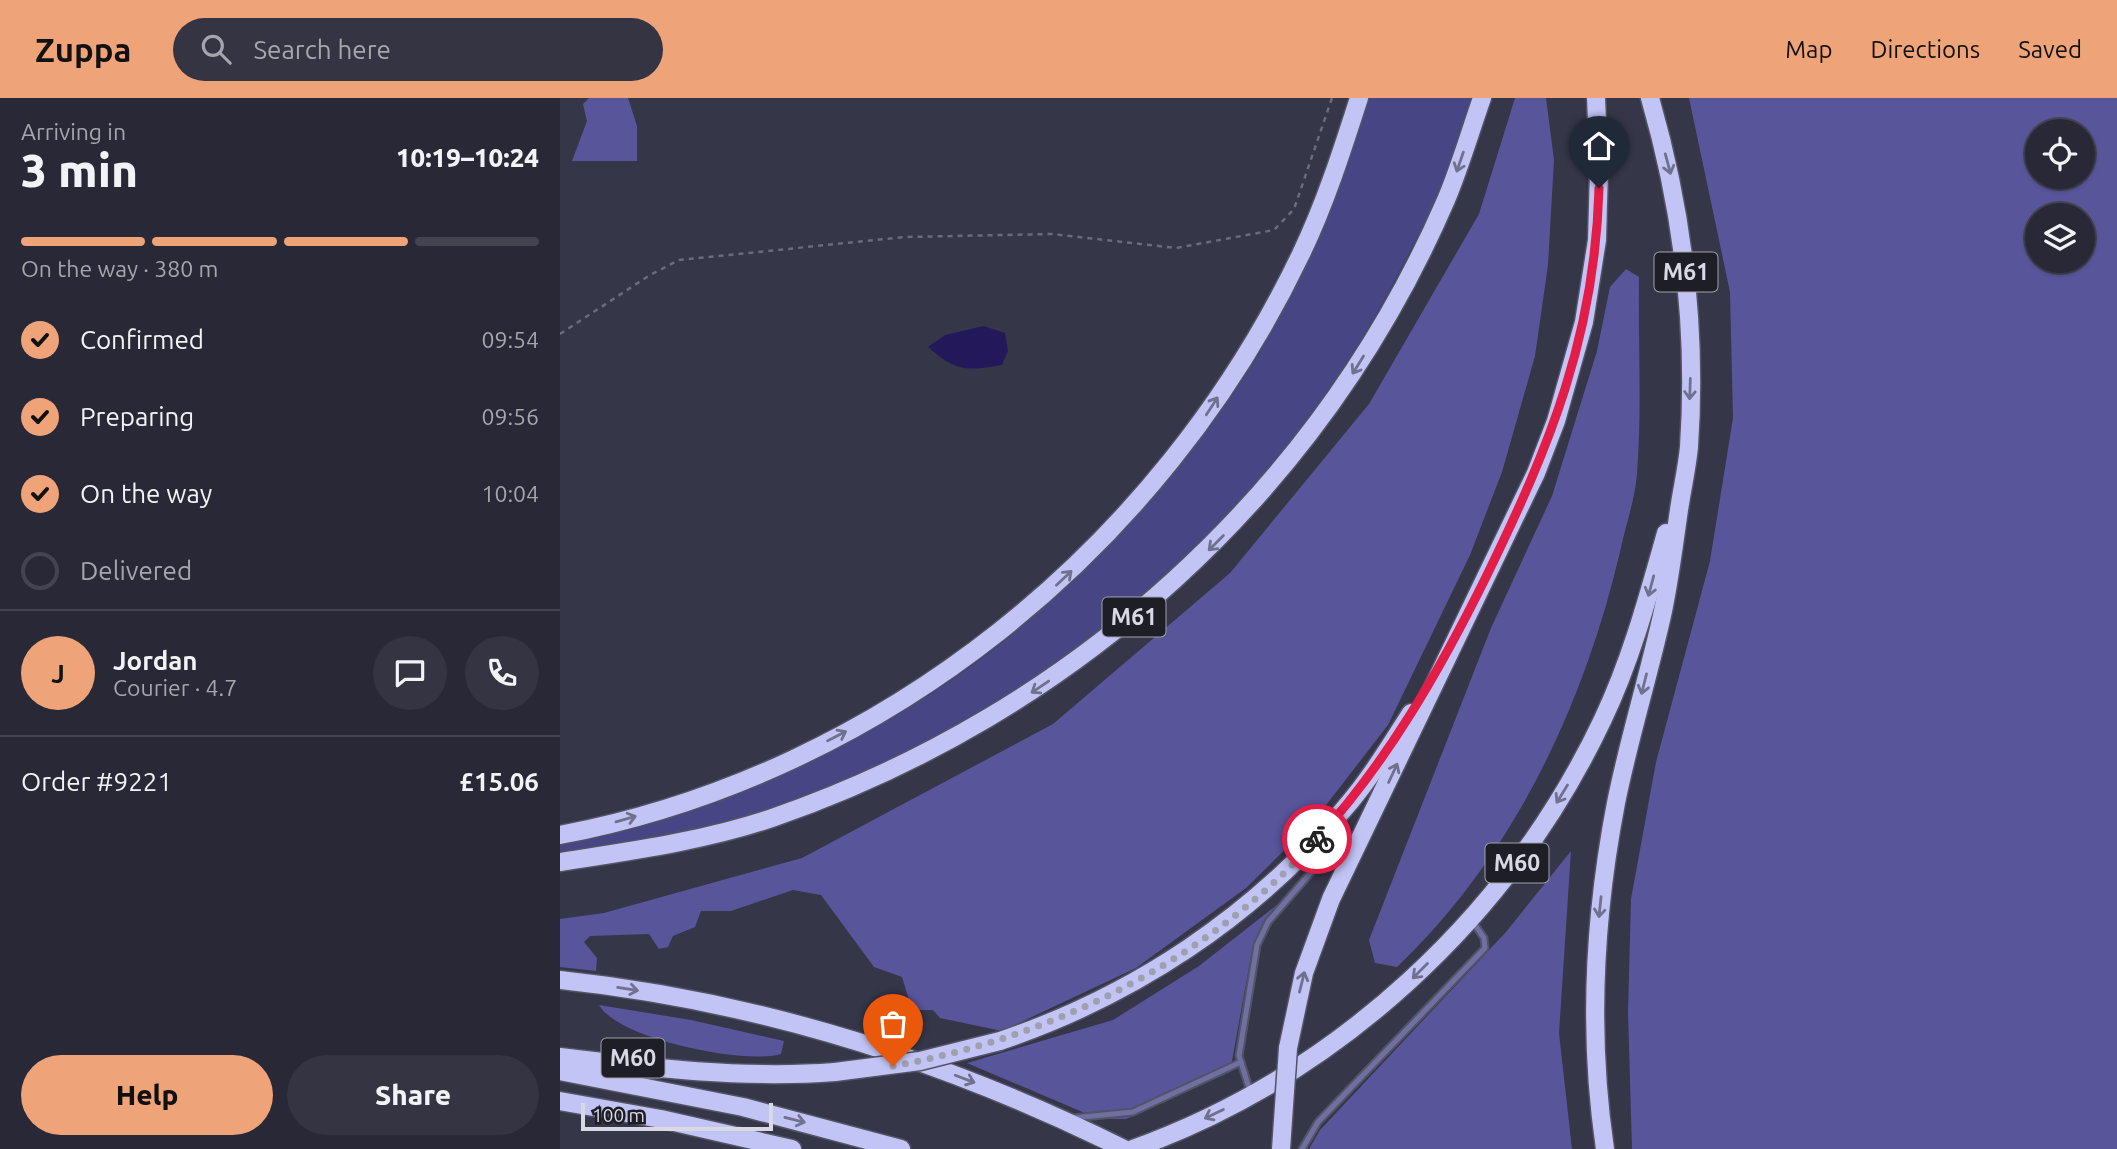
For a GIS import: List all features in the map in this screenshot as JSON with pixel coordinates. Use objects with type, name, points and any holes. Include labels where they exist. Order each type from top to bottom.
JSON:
[{"type":"highway","points":[[560,835],[688,800],[803,754],[912,693],[1024,613],[1054,588],[1118,525],[1158,479],[1205,418],[1241,363],[1302,253],[1330,186],[1359,98]]},
{"type":"highway","name":"M61","points":[[560,862],[660,845],[768,819],[889,772],[1017,702],[1120,629],[1169,588],[1251,505],[1354,371],[1392,309],[1437,220],[1482,98]]},
{"type":"highway","points":[[1281,1149],[1288,1048],[1304,973],[1331,899],[1536,473],[1573,369],[1597,240],[1599,170],[1596,98]]},
{"type":"highway","name":"M61","points":[[1650,98],[1671,177],[1686,273],[1691,336],[1689,449]]},
{"type":"highway","points":[[1605,1149],[1596,1060],[1595,1002],[1605,861],[1625,761],[1664,610],[1689,449]]},
{"type":"highway","name":"M60","points":[[1133,1149],[1251,1095],[1332,1043],[1409,982],[1471,919],[1542,826],[1603,718],[1646,604],[1689,449]]},
{"type":"highway","name":"M60","points":[[560,1057],[706,1071],[772,1074],[835,1072],[920,1061],[1000,1041],[1086,1007],[1177,957],[1272,884],[1309,848],[1374,771],[1449,654]]},
{"type":"highway","points":[[560,980],[676,997],[793,1023],[923,1062],[1063,1119],[1124,1149]]},
{"type":"highway","name":"M60","points":[[560,1047],[706,1071]]},
{"type":"highway","name":"M60","points":[[560,1071],[743,1107],[901,1149]]},
{"type":"highway","name":"M60","points":[[560,1101],[661,1119],[792,1149]]},
{"type":"lane","points":[[1251,1095],[1241,1062],[1257,945],[1268,922],[1313,870],[1309,848]]},
{"type":"lane","points":[[1302,1149],[1318,1122],[1485,948],[1484,938],[1471,919]]},
{"type":"lane","points":[[1063,1119],[1133,1112],[1241,1062]]},
{"type":"path","points":[[560,334],[650,275],[679,260],[905,237],[1052,234],[1177,248],[1274,230],[1294,209],[1332,98]]},
{"type":"shaded area","points":[[589,98],[628,98],[637,126],[637,161],[572,161],[587,121],[583,104]]},
{"type":"shaded area","points":[[1366,98],[1476,98],[1453,162],[1434,204],[1403,265],[1346,363],[1279,455],[1204,539],[1120,615],[1029,682],[932,739],[829,787],[721,823],[560,855],[560,844],[642,822],[721,796],[798,765],[875,727],[928,696],[980,659],[1031,619],[1079,575],[1125,529],[1168,480],[1208,430],[1263,347],[1299,279],[1331,206]]},
{"type":"shaded area","points":[[1515,98],[1546,98],[1554,160],[1548,265],[1535,356],[1502,472],[1470,555],[1388,725],[1313,822],[1246,888],[1136,968],[1002,1031],[940,1018],[933,1010],[912,1010],[902,977],[874,967],[821,895],[793,890],[731,911],[701,911],[695,927],[673,936],[668,947],[659,949],[649,934],[590,936],[584,942],[597,958],[596,971],[560,967],[560,919],[604,913],[802,858],[1053,724],[1230,573],[1369,404],[1479,214]]},
{"type":"shaded area","points":[[1689,98],[2117,98],[2117,1149],[1632,1149],[1628,1012],[1631,899],[1656,762],[1710,561],[1733,418],[1730,292]]},
{"type":"shaded area","points":[[1626,269],[1639,277],[1640,400],[1636,484],[1605,609],[1586,666],[1564,722],[1538,776],[1509,828],[1476,877],[1438,924],[1397,967],[1375,963],[1369,940],[1491,628],[1552,496],[1597,351],[1610,287]]},
{"type":"shaded area","points":[[984,326],[1005,333],[1008,351],[1002,365],[962,368],[946,361],[928,347],[945,335]]},
{"type":"shaded area","points":[[1571,851],[1559,1033],[1572,1149],[1309,1149],[1320,1130],[1506,932]]},
{"type":"shaded area","points":[[1305,883],[1253,945],[1230,1072],[1126,1119],[1099,1119],[967,1063],[1113,1020],[1199,966]]},
{"type":"shaded area","points":[[599,1005],[691,1020],[784,1041],[781,1054],[740,1056],[684,1046],[630,1029],[611,1017]]},
{"type":"way so far","points":[[893,1066],[974,1048],[1027,1031],[1124,988],[1177,957],[1223,925],[1272,884],[1317,839]]},
{"type":"route","points":[[1317,839],[1374,771],[1449,654],[1536,473],[1573,369],[1584,321],[1597,240],[1599,188]]}]
